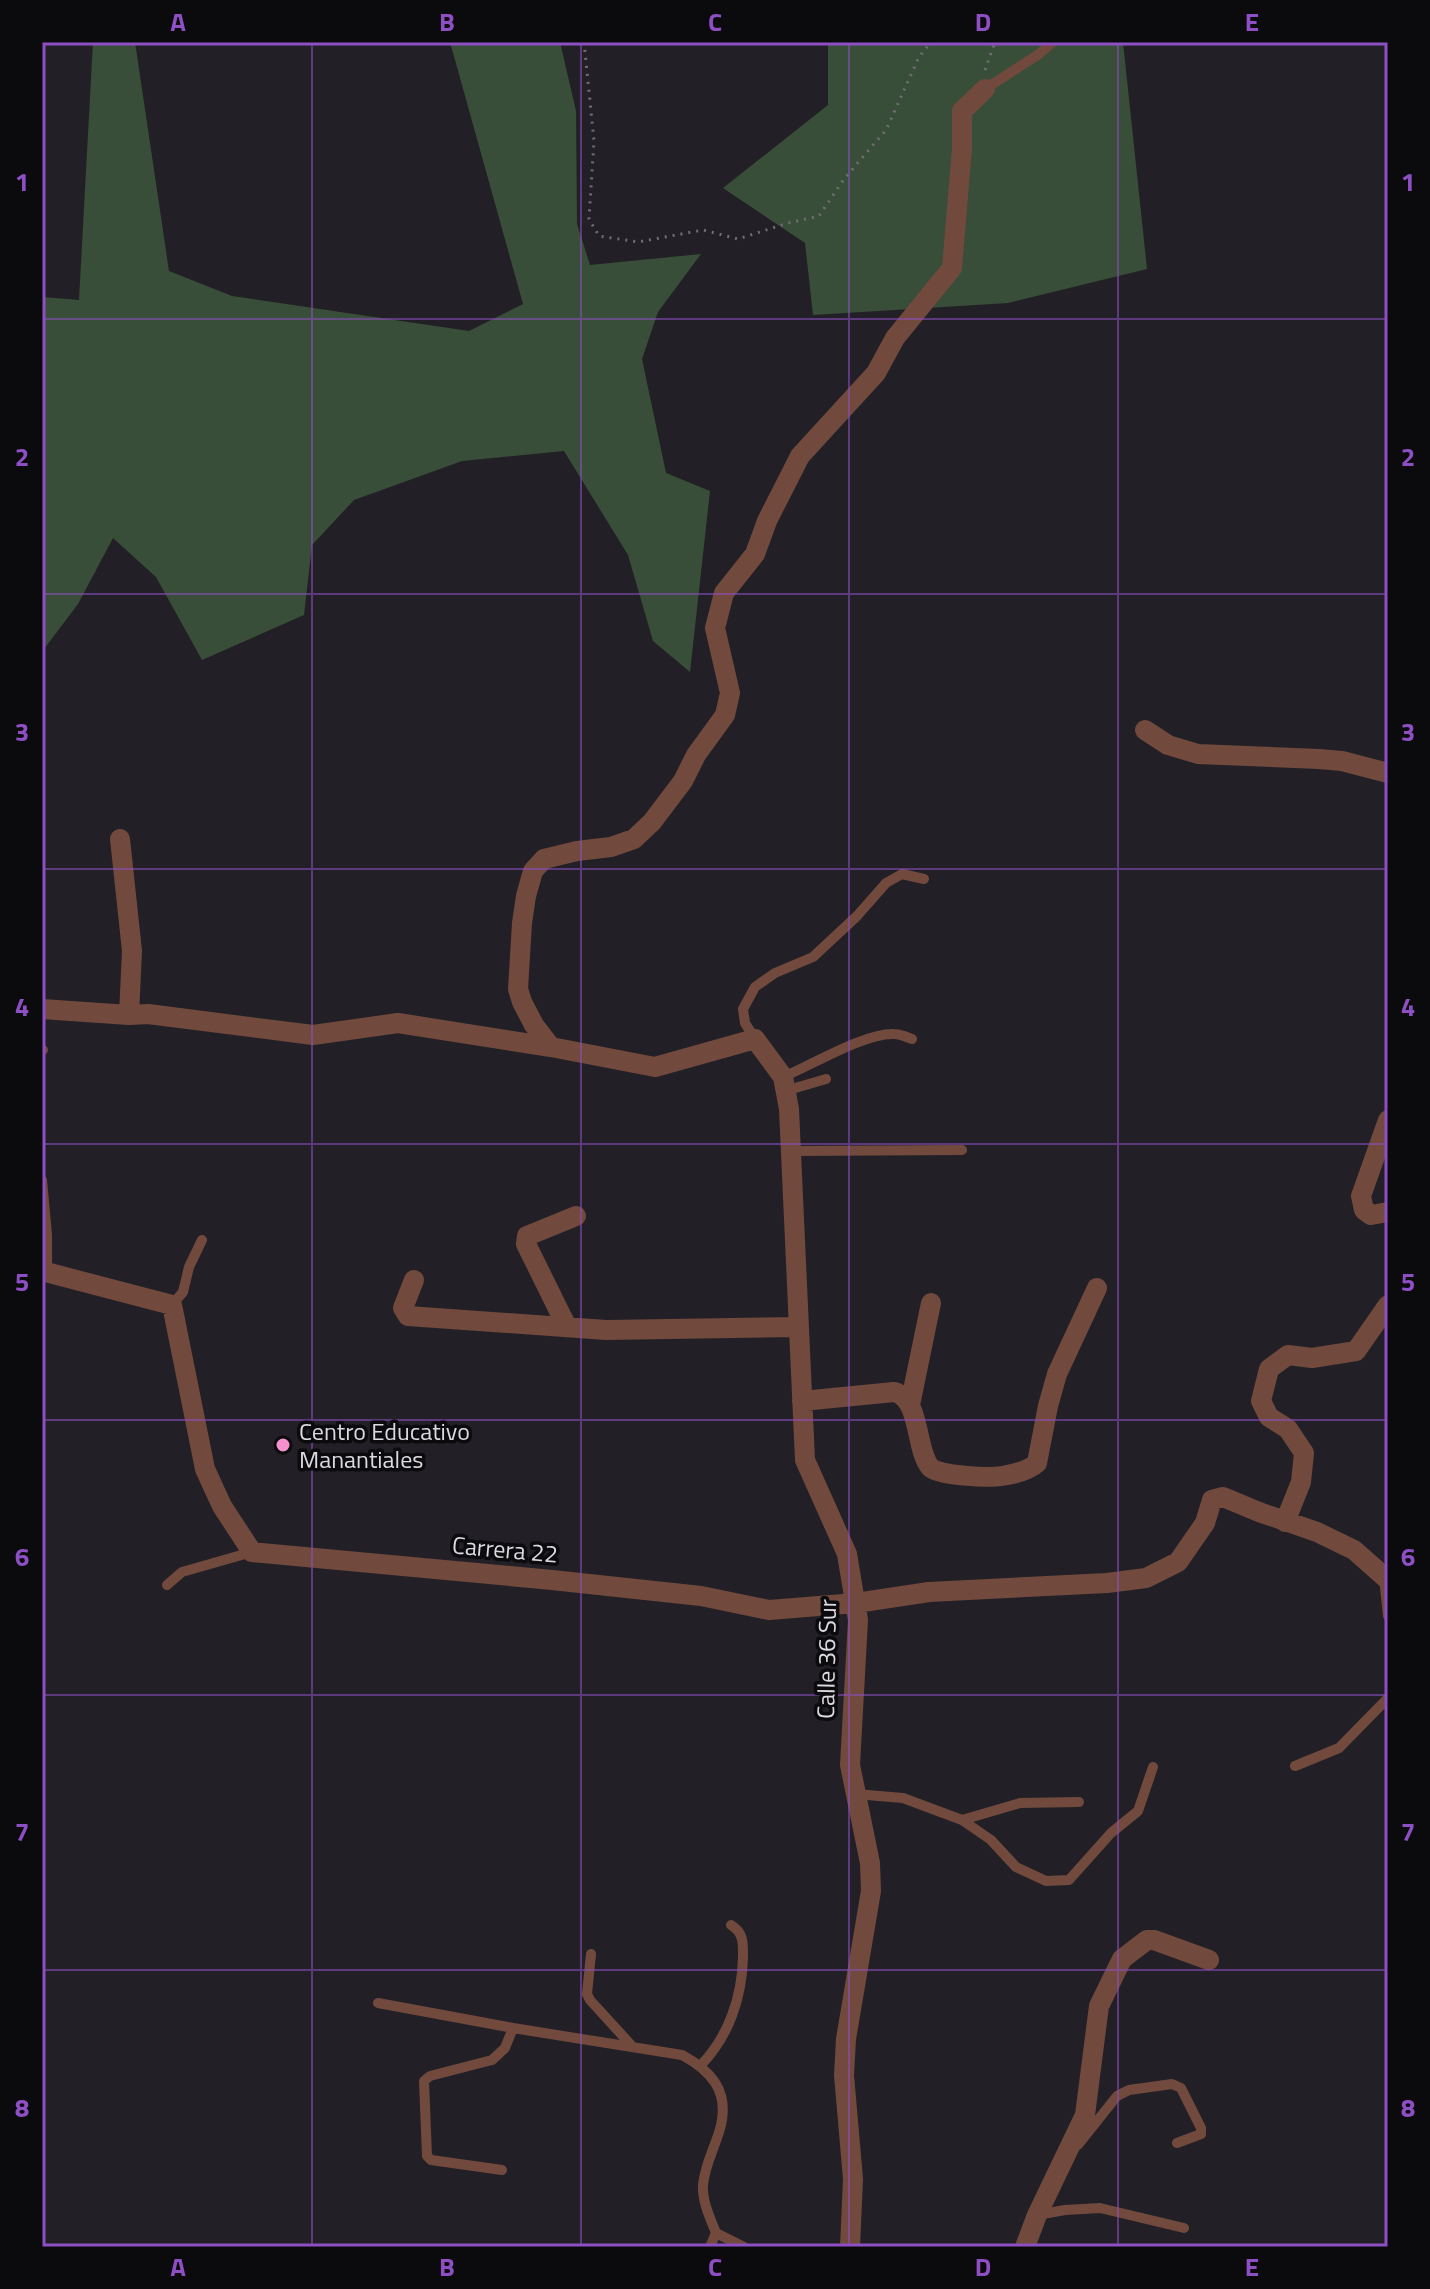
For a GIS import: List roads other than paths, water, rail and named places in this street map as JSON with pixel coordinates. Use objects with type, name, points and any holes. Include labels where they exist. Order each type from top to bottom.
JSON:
[{"type":"street","points":[[551,1047],[534,1025],[518,989],[522,923],[533,871],[544,859],[611,847],[634,839],[652,822],[683,781],[696,755],[725,715],[730,693],[715,628],[724,593],[755,554],[767,521],[800,456],[876,373],[895,338],[952,268],[962,111],[985,89]]},
{"type":"street","points":[[1145,730],[1168,745],[1198,754],[1342,761],[1388,773]]},
{"type":"street","points":[[120,839],[132,951],[129,1015]]},
{"type":"street","points":[[42,1009],[148,1014],[313,1035],[398,1023],[655,1067],[755,1039]]},
{"type":"street","name":"Calle 36 Sur","points":[[755,1039],[784,1084],[789,1109],[805,1460],[847,1554],[858,1620],[850,1765],[870,1863],[871,1891],[846,2039],[844,2075],[853,2179],[850,2247]]},
{"type":"street","points":[[1388,1120],[1361,1196],[1364,1210],[1371,1215],[1388,1212]]},
{"type":"street","points":[[567,1327],[526,1244],[527,1236],[576,1216]]},
{"type":"street","points":[[44,1272],[172,1305],[205,1469],[222,1506],[252,1552]]},
{"type":"street","points":[[414,1280],[403,1308],[408,1316],[606,1330],[798,1327]]},
{"type":"street","points":[[802,1401],[894,1392],[901,1394],[910,1405],[928,1466],[936,1473],[999,1477],[1030,1469],[1037,1463],[1057,1374],[1097,1288]]},
{"type":"street","points":[[910,1405],[931,1303]]},
{"type":"street","points":[[1386,1587],[1354,1550],[1317,1532],[1285,1522],[1301,1482],[1304,1453],[1288,1429],[1269,1417],[1261,1401],[1269,1369],[1288,1355],[1312,1358],[1356,1351],[1388,1305]]},
{"type":"street","name":"Carrera 22","points":[[252,1552],[701,1596],[769,1610],[856,1603],[929,1592],[1107,1583],[1146,1578],[1178,1562],[1205,1523],[1212,1500],[1223,1497],[1285,1522]]},
{"type":"street","points":[[1025,2247],[1085,2115],[1099,2006],[1122,1959],[1147,1940],[1154,1940],[1209,1960]]},
{"type":"lane","points":[[985,89],[1053,42]]},
{"type":"lane","points":[[755,1039],[745,1023],[743,1009],[755,987],[775,973],[813,957],[857,916],[886,883],[902,874],[924,879]]},
{"type":"lane","points":[[784,1084],[863,1041],[889,1034],[912,1039]]},
{"type":"lane","points":[[784,1084],[826,1079]]},
{"type":"lane","points":[[791,1151],[962,1150]]},
{"type":"lane","points":[[42,1180],[47,1235],[44,1272]]},
{"type":"lane","points":[[172,1305],[183,1292],[189,1267],[202,1240]]},
{"type":"lane","points":[[167,1585],[182,1572],[252,1552]]},
{"type":"lane","points":[[1386,1587],[1388,1616]]},
{"type":"lane","points":[[1295,1766],[1339,1748],[1388,1698]]},
{"type":"lane","points":[[855,1794],[903,1798],[962,1820],[991,1840],[1016,1867],[1046,1881],[1069,1880],[1111,1833],[1138,1811],[1153,1767]]},
{"type":"lane","points":[[962,1820],[1020,1803],[1079,1802]]},
{"type":"lane","points":[[701,2065],[714,2051],[727,2028],[742,1985],[743,1941],[739,1930],[731,1925]]},
{"type":"lane","points":[[591,1954],[587,1994],[632,2046]]},
{"type":"lane","points":[[378,2003],[682,2055],[701,2065],[716,2081],[723,2103],[721,2124],[706,2164],[702,2189],[716,2233],[710,2247]]},
{"type":"lane","points":[[502,2170],[431,2160],[427,2156],[424,2081],[430,2076],[492,2060],[505,2048],[513,2028]]},
{"type":"lane","points":[[1062,2164],[1117,2096],[1129,2090],[1172,2084],[1181,2088],[1201,2134],[1177,2143]]},
{"type":"lane","points":[[1037,2215],[1100,2208],[1184,2228]]},
{"type":"lane","points":[[716,2233],[744,2247]]},
{"type":"place","name":"Centro Educativo Manantiales","points":[[283,1445]]}]
